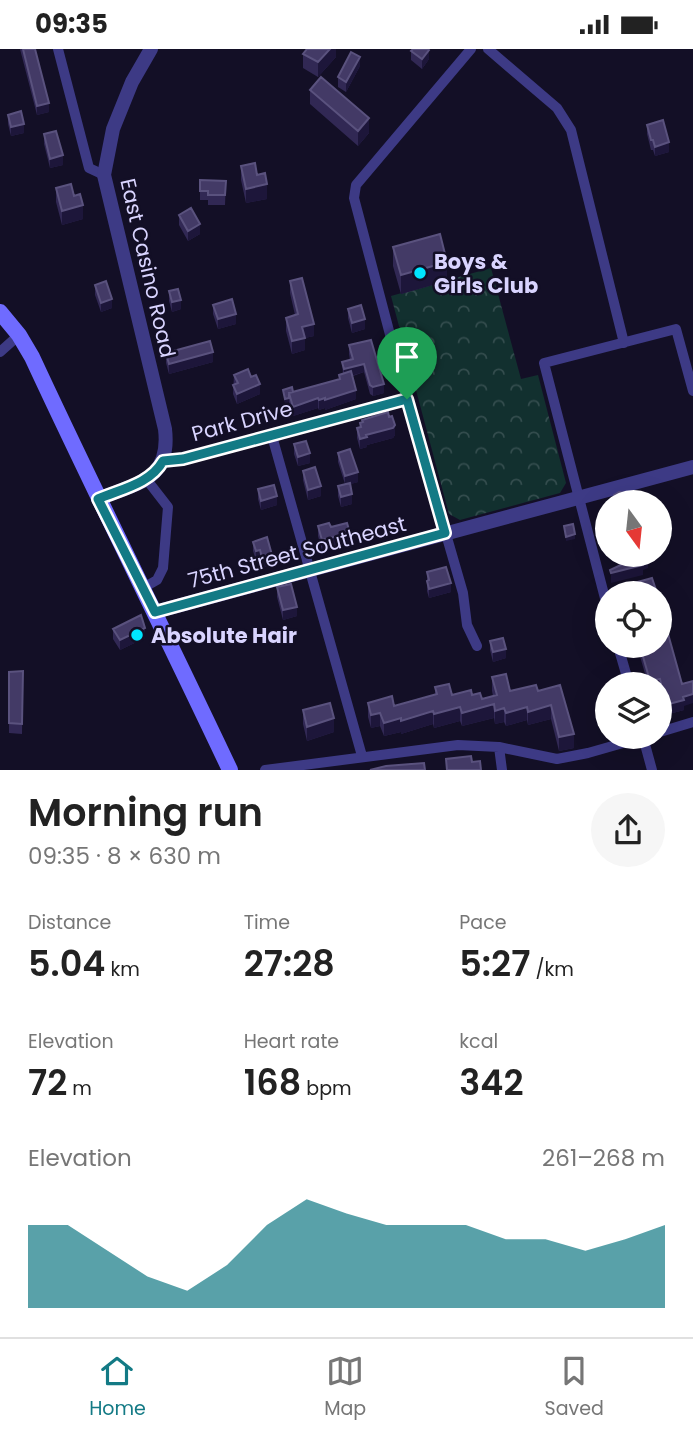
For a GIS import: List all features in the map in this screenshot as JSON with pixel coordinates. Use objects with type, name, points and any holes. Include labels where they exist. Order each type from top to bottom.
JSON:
[{"type":"main road","points":[[0,312],[19,335],[32,357],[230,770]]},
{"type":"street","points":[[58,49],[89,168],[104,175]]},
{"type":"street","name":"East Casino Road","points":[[151,49],[132,82],[113,129],[104,175],[164,429],[167,447],[163,461]]},
{"type":"street","points":[[471,49],[356,185],[354,198],[407,399],[463,593],[467,625],[477,646]]},
{"type":"street","points":[[488,49],[557,109],[570,130],[624,343]]},
{"type":"street","points":[[600,581],[544,363],[676,329],[693,391]]},
{"type":"street","points":[[0,352],[19,335]]},
{"type":"street","name":"Park Drive","points":[[163,461],[183,459],[407,399]]},
{"type":"street","points":[[272,436],[362,756]]},
{"type":"street","points":[[98,499],[147,480],[163,461]]},
{"type":"street","name":"75th Street Southeast","points":[[155,612],[693,467]]},
{"type":"street","points":[[143,588],[157,580],[163,568],[168,507],[147,480]]},
{"type":"street","points":[[672,728],[693,722]]},
{"type":"street","points":[[265,770],[458,745],[499,747],[556,759],[604,749]]},
{"type":"street","points":[[499,747],[502,770]]},
{"type":"street","points":[[646,749],[652,770]]},
{"type":"green space","points":[[491,268],[521,379],[538,375],[566,483],[560,493],[460,520],[449,514],[391,296]]},
{"type":"building","points":[[23,49],[35,49],[49,103],[37,106]]},
{"type":"building","points":[[307,49],[330,49],[318,62],[303,54]]},
{"type":"building","points":[[429,50],[422,59],[411,51]]},
{"type":"building","points":[[351,52],[360,57],[346,82],[338,77]]},
{"type":"building","points":[[321,77],[369,118],[358,131],[310,90]]},
{"type":"building","points":[[21,111],[24,124],[11,127],[8,115]]},
{"type":"building","points":[[663,120],[669,142],[655,147],[647,125]]},
{"type":"building","points":[[56,131],[63,155],[50,159],[44,134]]},
{"type":"building","points":[[255,163],[257,175],[265,173],[267,184],[246,189],[241,166]]},
{"type":"building","points":[[200,180],[226,181],[225,195],[208,195],[208,191],[200,191]]},
{"type":"building","points":[[71,184],[74,196],[80,194],[83,205],[62,211],[56,188]]},
{"type":"building","points":[[191,208],[200,224],[188,231],[179,215]]},
{"type":"building","points":[[440,234],[447,262],[401,275],[393,247]]},
{"type":"building","points":[[302,278],[314,324],[302,327],[305,338],[292,341],[286,318],[298,314],[290,281]]},
{"type":"building","points":[[106,281],[112,299],[101,303],[95,285]]},
{"type":"building","points":[[178,289],[181,300],[172,302],[169,291]]},
{"type":"building","points":[[232,299],[236,314],[218,319],[213,305]]},
{"type":"building","points":[[361,305],[365,319],[352,323],[348,309]]},
{"type":"building","points":[[371,340],[384,384],[373,387],[364,364],[344,369],[342,362],[353,359],[349,345]]},
{"type":"building","points":[[210,341],[213,352],[169,364],[166,353]]},
{"type":"building","points":[[248,369],[251,377],[256,375],[260,384],[237,394],[233,385],[238,383],[234,375]]},
{"type":"building","points":[[351,371],[356,390],[325,400],[318,398],[293,407],[289,393],[340,379],[339,375]]},
{"type":"building","points":[[292,387],[293,392],[285,399],[283,390]]},
{"type":"building","points":[[388,412],[395,425],[393,428],[360,439],[357,428],[361,427],[362,420]]},
{"type":"building","points":[[306,441],[310,453],[298,457],[294,444]]},
{"type":"building","points":[[350,449],[358,472],[345,476],[338,453]]},
{"type":"building","points":[[315,467],[321,486],[308,490],[303,471]]},
{"type":"building","points":[[350,483],[352,494],[341,497],[338,486]]},
{"type":"building","points":[[274,485],[277,496],[261,501],[258,489]]},
{"type":"building","points":[[329,523],[331,527],[347,523],[350,533],[322,540],[318,526]]},
{"type":"building","points":[[573,524],[575,534],[566,537],[564,526]]},
{"type":"building","points":[[267,537],[272,555],[262,558],[260,550],[256,551],[253,542]]},
{"type":"building","points":[[446,567],[451,583],[429,589],[427,572]]},
{"type":"building","points":[[616,567],[635,567],[611,573],[610,570]]},
{"type":"building","points":[[291,584],[297,607],[283,610],[277,587]]},
{"type":"building","points":[[141,615],[145,628],[120,640],[113,629]]},
{"type":"building","points":[[503,638],[506,649],[493,652],[490,641]]},
{"type":"building","points":[[672,648],[682,684],[693,681],[693,694],[672,703],[672,672],[647,672],[643,658],[672,658]]},
{"type":"building","points":[[23,671],[22,724],[9,723],[9,672]]},
{"type":"building","points":[[506,674],[510,691],[536,685],[538,691],[560,685],[574,734],[559,737],[551,705],[528,712],[527,707],[506,713],[504,708],[495,711],[494,704],[462,713],[460,707],[384,723],[380,713],[371,715],[368,703],[392,696],[394,706],[437,694],[435,687],[449,684],[452,695],[471,690],[472,695],[480,693],[482,699],[497,695],[492,677]]},
{"type":"building","points":[[330,703],[334,718],[307,727],[303,710]]},
{"type":"building","points":[[471,756],[472,762],[480,761],[481,770],[447,770],[446,759]]},
{"type":"building","points":[[424,763],[425,770],[370,770],[386,766]]},
{"type":"place","name":"Boys & Girls Club","points":[[420,273]]},
{"type":"place","name":"Absolute Hair","points":[[137,635]]},
{"type":"route","points":[[407,399],[445,533],[155,612],[98,499],[147,480],[163,461],[183,459],[407,399]]}]
